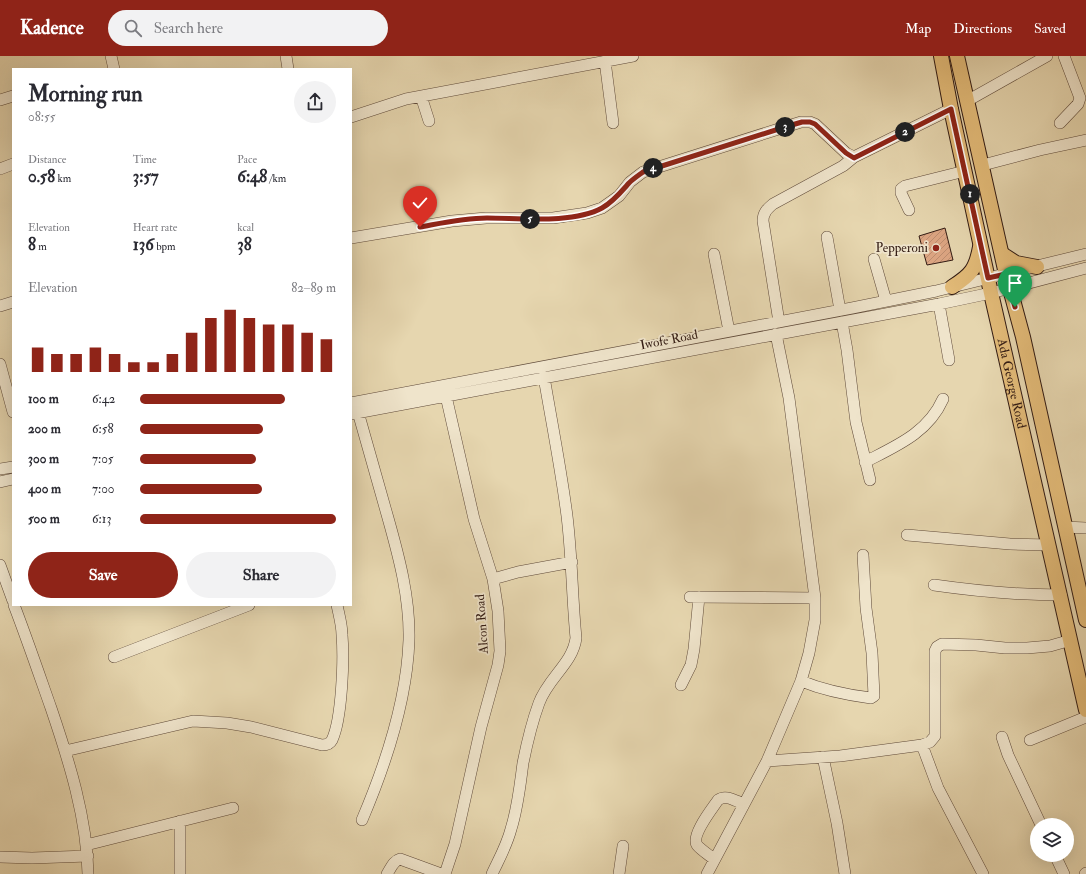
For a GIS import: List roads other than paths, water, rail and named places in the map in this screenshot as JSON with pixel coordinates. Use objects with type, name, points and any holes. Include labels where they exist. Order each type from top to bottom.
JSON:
[{"type":"main road","name":"Ada George Road","points":[[941,56],[980,245],[1086,710]]},
{"type":"main road","name":"Ada George Road","points":[[957,56],[1085,611]]},
{"type":"main road","points":[[952,287],[972,272],[977,262],[980,245]]},
{"type":"main road","points":[[1002,254],[1016,263],[1037,267]]},
{"type":"street","points":[[111,56],[114,68]]},
{"type":"street","points":[[286,56],[288,68]]},
{"type":"street","points":[[352,117],[406,99],[633,56]]},
{"type":"street","points":[[967,101],[1047,56]]},
{"type":"street","points":[[1060,123],[1078,104],[1080,98],[1064,56]]},
{"type":"street","points":[[605,61],[613,123]]},
{"type":"street","points":[[0,100],[12,96]]},
{"type":"street","points":[[422,96],[429,121]]},
{"type":"street","points":[[779,322],[763,214],[773,204],[843,166],[854,158],[951,109]]},
{"type":"street","points":[[352,238],[452,221],[486,218],[553,218],[586,213],[602,208],[619,196],[630,182],[643,172],[756,135],[802,122],[810,122],[815,124],[846,153],[854,158]]},
{"type":"street","points":[[983,165],[1086,140]]},
{"type":"street","points":[[0,168],[12,164]]},
{"type":"street","points":[[909,210],[901,193],[901,189],[905,186],[965,171]]},
{"type":"street","points":[[827,237],[840,310]]},
{"type":"street","points":[[714,254],[729,331]]},
{"type":"street","points":[[1008,281],[1037,267],[1086,254]]},
{"type":"street","points":[[874,258],[886,301]]},
{"type":"street","points":[[1008,281],[1086,268]]},
{"type":"street","name":"Iwofe Road","points":[[352,403],[779,322],[886,301],[988,278],[1008,281]]},
{"type":"street","name":"Iwofe Road","points":[[355,413],[939,304],[991,293],[1008,281]]},
{"type":"street","points":[[0,306],[12,302]]},
{"type":"street","points":[[939,304],[949,360]]},
{"type":"street","points":[[842,322],[856,422],[870,480]]},
{"type":"street","points":[[707,874],[767,761],[801,681],[809,653],[815,620],[814,598],[789,398],[776,334]]},
{"type":"street","points":[[0,364],[12,408]]},
{"type":"street","points":[[492,874],[512,828],[530,731],[539,702],[546,687],[571,656],[576,638],[572,562],[561,472],[544,377]]},
{"type":"street","name":"Alcon Road","points":[[445,874],[455,844],[481,727],[498,665],[500,651],[498,611],[493,579],[474,519],[446,396]]},
{"type":"street","points":[[865,462],[905,441],[926,425],[943,400]]},
{"type":"street","points":[[355,413],[371,461],[398,555],[407,604],[409,639],[402,697],[395,724],[382,768],[362,820]]},
{"type":"street","points":[[0,469],[12,467]]},
{"type":"street","points":[[0,482],[12,479]]},
{"type":"street","points":[[1065,527],[1086,528]]},
{"type":"street","points":[[907,534],[1010,544],[1049,545]]},
{"type":"street","points":[[801,681],[817,688],[871,698],[874,696],[872,653],[866,608],[863,555]]},
{"type":"street","points":[[493,579],[518,572],[572,562]]},
{"type":"street","points":[[0,565],[12,598]]},
{"type":"street","points":[[934,585],[984,592],[1060,595]]},
{"type":"street","points":[[681,685],[691,665],[694,649],[695,597],[814,598]]},
{"type":"street","points":[[14,606],[65,751],[77,798],[87,850],[88,874]]},
{"type":"street","points":[[114,657],[246,606]]},
{"type":"street","points":[[65,751],[193,721],[227,723],[251,727],[327,745],[332,740],[337,721],[340,693],[342,635],[337,606]]},
{"type":"street","points":[[767,761],[823,757],[922,745],[930,742],[935,736],[935,651],[937,646],[942,644],[1027,648],[1050,646],[1071,640]]},
{"type":"street","points":[[1030,740],[1086,717]]},
{"type":"street","points":[[1002,737],[1008,756],[1038,818]]},
{"type":"street","points":[[922,745],[938,788],[983,874]]},
{"type":"street","points":[[823,757],[837,823],[845,874]]},
{"type":"street","points":[[714,859],[698,846],[696,842],[696,834],[718,800],[721,798],[726,797],[744,804]]},
{"type":"street","points":[[0,857],[32,858],[87,850],[180,821],[233,808]]},
{"type":"street","points":[[180,821],[180,874]]},
{"type":"street","points":[[619,874],[623,846]]},
{"type":"street","points":[[387,874],[394,862],[400,859],[441,874]]},
{"type":"street","points":[[1058,862],[1064,874]]},
{"type":"place","name":"Pepperoni","points":[[936,248]]}]
